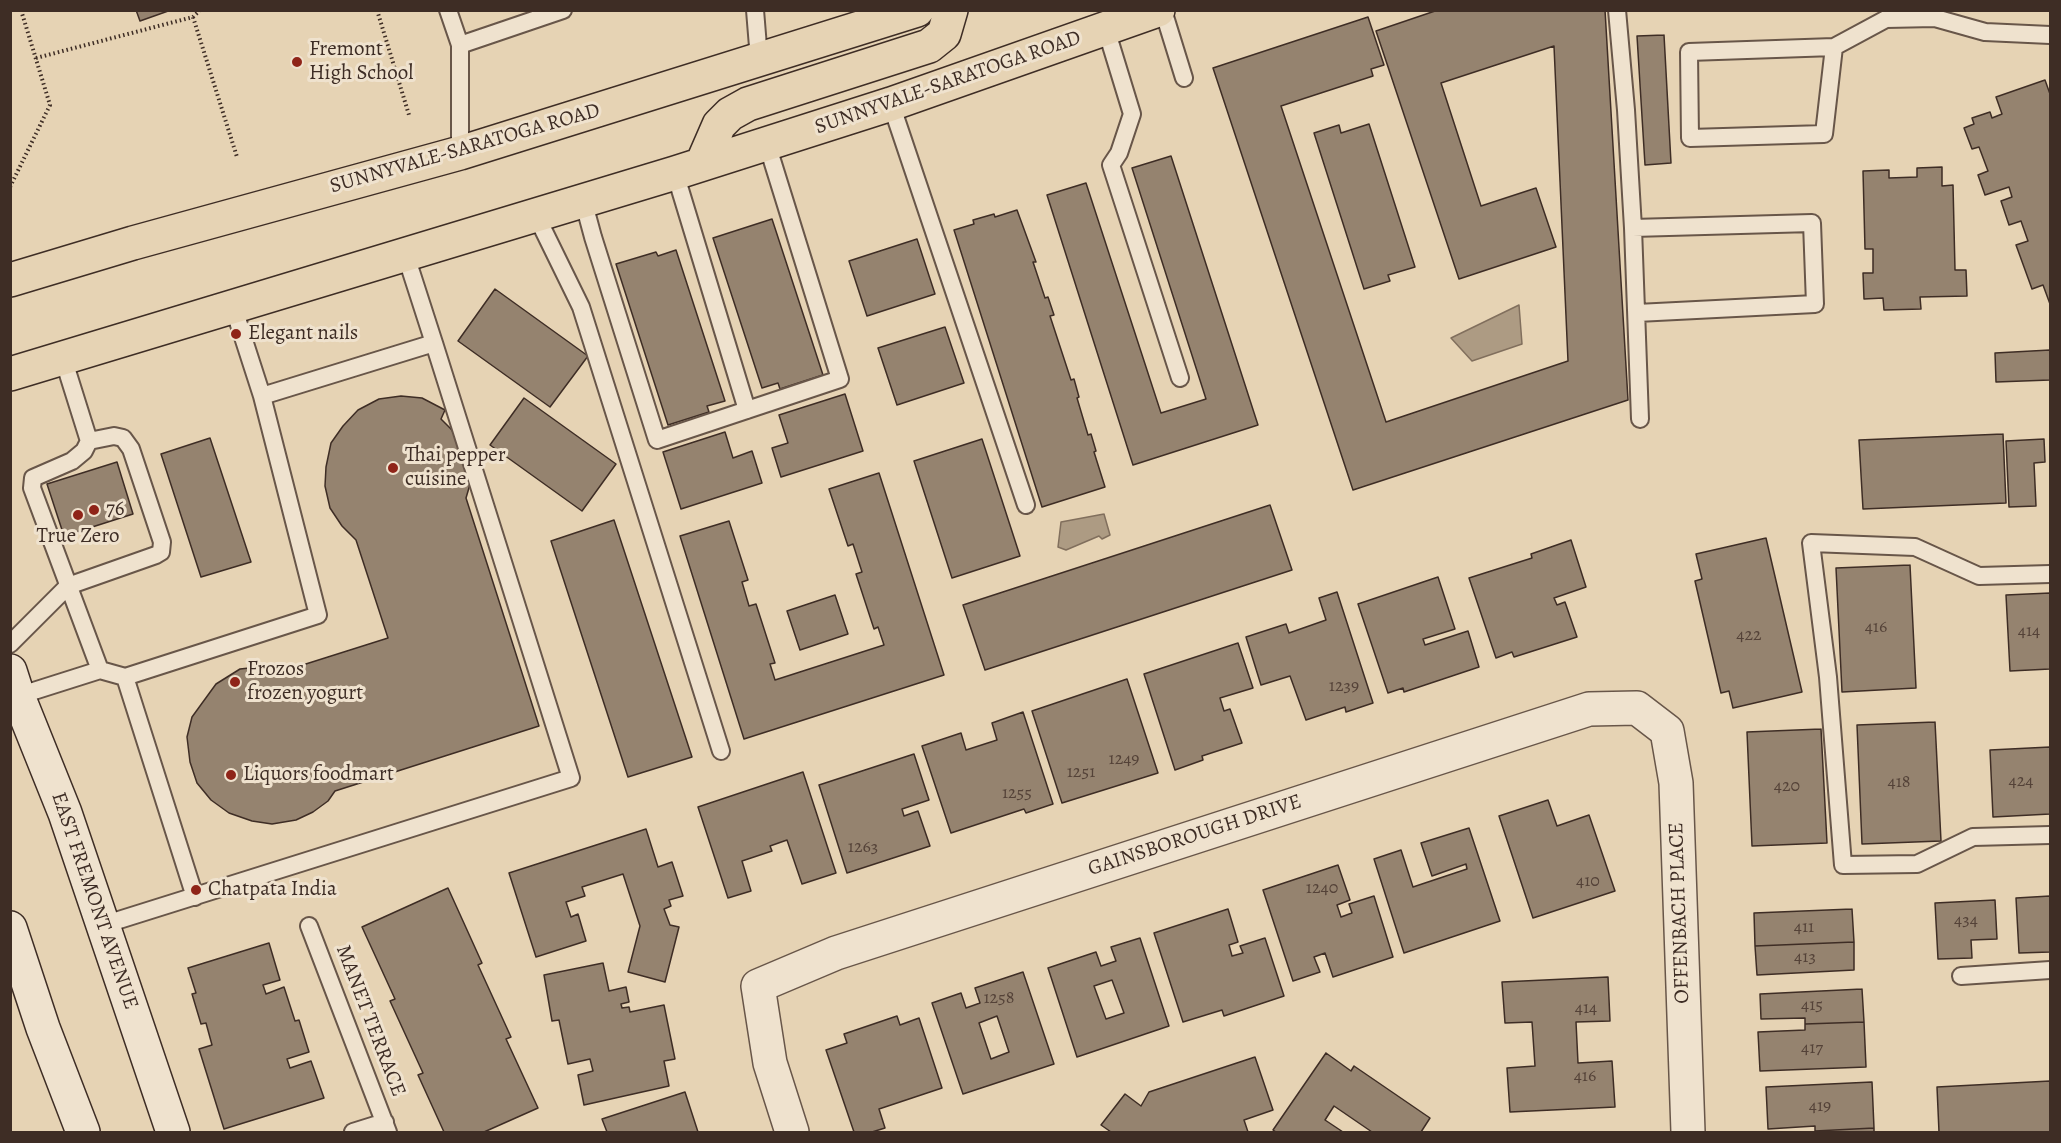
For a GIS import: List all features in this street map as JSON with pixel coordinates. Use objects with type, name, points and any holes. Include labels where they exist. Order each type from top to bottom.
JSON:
[{"type":"main road","name":"SUNNYVALE-SARATOGA ROAD","points":[[10,280],[133,243],[460,153],[917,10]]},
{"type":"main road","name":"SUNNYVALE-SARATOGA ROAD","points":[[689,168],[719,124],[730,114],[748,104],[929,46],[944,34],[951,10]]},
{"type":"main road","name":"SUNNYVALE-SARATOGA ROAD","points":[[10,374],[406,256],[767,144],[891,104],[1158,10]]},
{"type":"street","name":"EAST FREMONT AVENUE","points":[[14,683],[65,813],[173,1132]]},
{"type":"street","name":"GAINSBOROUGH DRIVE","points":[[792,1132],[770,1063],[758,986],[836,952],[1589,709],[1637,708]]},
{"type":"street","name":"OFFENBACH PLACE","points":[[1637,708],[1667,731],[1676,783],[1688,1132]]},
{"type":"street","points":[[10,928],[43,1028],[83,1132]]},
{"type":"lane","points":[[448,10],[460,45],[460,153]]},
{"type":"lane","points":[[460,45],[563,10]]},
{"type":"lane","points":[[755,10],[759,59]]},
{"type":"lane","points":[[1162,10],[1184,78]]},
{"type":"lane","points":[[1617,10],[1633,228],[1640,419]]},
{"type":"lane","points":[[1834,47],[1824,134],[1690,138],[1689,52],[1834,47],[1886,19],[1935,18],[1985,32],[2050,35]]},
{"type":"lane","points":[[1106,29],[1132,114],[1119,153],[1111,165],[1180,378]]},
{"type":"lane","points":[[891,104],[1026,505]]},
{"type":"lane","points":[[583,200],[592,237],[657,440],[840,379],[767,144]]},
{"type":"lane","points":[[689,168],[747,410]]},
{"type":"lane","points":[[536,215],[581,307],[721,751]]},
{"type":"lane","points":[[1633,228],[1812,223],[1815,304],[1637,314]]},
{"type":"lane","points":[[103,925],[571,778],[406,256]]},
{"type":"lane","points":[[14,683],[100,670],[125,677],[318,615],[262,396],[233,306]]},
{"type":"lane","points":[[262,396],[434,343]]},
{"type":"lane","points":[[63,358],[89,441],[84,451],[72,461],[33,478],[32,488],[100,670]]},
{"type":"lane","points":[[10,644],[68,586],[161,552],[162,542],[131,449],[123,438],[114,436],[89,441]]},
{"type":"lane","points":[[2050,574],[1979,576],[1916,546],[1811,543],[1828,677],[1843,865],[1917,864],[1973,837],[2050,835]]},
{"type":"lane","points":[[125,677],[195,897]]},
{"type":"lane","name":"MANET TERRACE","points":[[309,926],[387,1127]]},
{"type":"lane","points":[[1960,976],[2050,970]]},
{"type":"lane","points":[[353,1132],[387,1127]]},
{"type":"path","points":[[10,187],[50,105],[21,10]]},
{"type":"path","points":[[36,58],[193,17],[200,10]]},
{"type":"path","points":[[377,10],[409,115]]},
{"type":"path","points":[[193,17],[237,157]]},
{"type":"shaded area","points":[[1519,305],[1522,344],[1472,361],[1451,338]]},
{"type":"shaded area","points":[[1104,514],[1110,535],[1102,539],[1099,536],[1066,550],[1058,547],[1061,522]]},
{"type":"building","points":[[136,10],[171,10],[140,21]]},
{"type":"building","points":[[1438,10],[1605,10],[1628,400],[1353,490],[1213,68],[1368,17],[1384,65],[1371,69],[1373,76],[1281,106],[1386,422],[1568,361],[1554,46],[1441,83],[1481,206],[1536,188],[1556,247],[1459,279],[1376,31]]},
{"type":"building","points":[[1664,35],[1671,163],[1645,165],[1637,36]]},
{"type":"building","points":[[2045,80],[2050,94],[2050,304],[2043,285],[2032,289],[2016,245],[2028,241],[2021,221],[2009,225],[2001,201],[2012,197],[2009,187],[1985,195],[1978,175],[1988,171],[1979,147],[1972,149],[1964,128],[1974,124],[1972,118],[1990,112],[1992,118],[2002,114],[1996,97]]},
{"type":"building","points":[[1369,124],[1415,267],[1388,275],[1390,281],[1364,289],[1314,133],[1339,125],[1341,133]]},
{"type":"building","points":[[1171,156],[1258,425],[1133,465],[1047,195],[1086,183],[1161,413],[1206,399],[1132,168]]},
{"type":"building","points":[[1942,167],[1942,186],[1953,185],[1955,270],[1966,270],[1967,296],[1920,297],[1921,309],[1884,310],[1883,298],[1864,299],[1863,273],[1873,273],[1873,249],[1865,249],[1863,171],[1889,170],[1889,178],[1917,177],[1917,168]]},
{"type":"building","points":[[1017,210],[1036,262],[1033,262],[1045,298],[1048,297],[1054,315],[1050,316],[1071,380],[1074,379],[1079,397],[1077,398],[1088,435],[1091,434],[1105,487],[1042,507],[954,230],[974,224],[973,220],[994,214],[995,217]]},
{"type":"building","points":[[772,219],[823,375],[780,389],[778,383],[762,388],[713,238]]},
{"type":"building","points":[[917,239],[935,294],[867,316],[849,261]]},
{"type":"building","points":[[676,250],[725,401],[707,406],[709,412],[668,425],[616,264],[656,252],[658,256]]},
{"type":"building","points":[[495,289],[588,356],[550,407],[458,341]]},
{"type":"building","points":[[945,327],[964,383],[897,405],[878,348]]},
{"type":"building","points":[[2050,350],[2050,380],[1996,382],[1995,353]]},
{"type":"building","points":[[845,394],[863,451],[781,477],[772,448],[788,443],[779,415]]},
{"type":"building","points":[[401,396],[422,398],[445,410],[441,419],[462,445],[471,481],[466,498],[539,726],[335,791],[328,801],[313,812],[296,820],[272,824],[252,821],[229,813],[211,800],[197,783],[190,762],[187,737],[192,717],[216,684],[240,669],[268,666],[290,669],[388,638],[356,540],[342,526],[330,508],[325,486],[326,467],[331,443],[358,410],[379,399]]},
{"type":"building","points":[[524,398],[616,464],[582,511],[490,445]]},
{"type":"building","points":[[725,432],[733,458],[752,451],[762,483],[681,509],[663,452]]},
{"type":"building","points":[[2003,434],[2006,503],[1863,509],[1859,440]]},
{"type":"building","points":[[210,438],[251,562],[201,577],[161,454]]},
{"type":"building","points":[[982,439],[1020,556],[952,578],[914,461]]},
{"type":"building","points":[[2044,439],[2045,462],[2034,463],[2036,506],[2009,507],[2006,441]]},
{"type":"building","points":[[117,462],[133,514],[64,536],[47,484]]},
{"type":"building","points":[[879,473],[944,675],[744,739],[680,536],[729,521],[748,580],[742,582],[749,606],[756,604],[775,663],[770,664],[775,680],[884,645],[878,627],[874,629],[856,574],[862,572],[853,544],[848,546],[829,489]]},
{"type":"building","points":[[1270,505],[1292,570],[985,670],[963,605]]},
{"type":"building","points":[[614,520],[692,757],[628,777],[551,541]]},
{"type":"building","points":[[1766,538],[1802,692],[1733,708],[1729,691],[1721,693],[1695,581],[1702,579],[1696,554]]},
{"type":"building","points":[[1571,540],[1586,587],[1554,598],[1557,605],[1565,602],[1577,637],[1514,657],[1512,652],[1496,658],[1469,578],[1532,558],[1531,554]]},
{"type":"building","points":[[1910,565],[1916,688],[1842,692],[1836,568]]},
{"type":"building","points":[[1438,577],[1455,629],[1423,639],[1425,645],[1468,631],[1479,667],[1404,692],[1403,688],[1388,693],[1358,604]]},
{"type":"building","points":[[1337,592],[1373,703],[1346,712],[1345,707],[1306,720],[1290,676],[1261,685],[1246,637],[1286,624],[1289,633],[1326,620],[1319,598]]},
{"type":"building","points":[[2050,593],[2050,669],[2010,671],[2006,595]]},
{"type":"building","points":[[835,595],[848,634],[800,650],[787,611]]},
{"type":"building","points":[[1238,643],[1253,688],[1220,698],[1224,711],[1230,709],[1242,743],[1202,756],[1203,760],[1175,770],[1144,674]]},
{"type":"building","points":[[1127,679],[1158,773],[1062,803],[1032,711]]},
{"type":"building","points":[[1023,712],[1053,804],[1026,813],[1024,809],[951,833],[922,746],[961,733],[966,750],[997,740],[992,723]]},
{"type":"building","points":[[1935,722],[1941,841],[1862,844],[1857,725]]},
{"type":"building","points":[[1821,729],[1827,843],[1752,846],[1747,732]]},
{"type":"building","points":[[2050,747],[2050,814],[1993,817],[1990,750]]},
{"type":"building","points":[[914,754],[929,800],[902,809],[904,816],[918,811],[930,846],[847,873],[819,785]]},
{"type":"building","points":[[803,772],[836,873],[802,884],[787,840],[770,846],[772,851],[742,861],[751,891],[728,898],[698,807]]},
{"type":"building","points":[[1548,800],[1557,826],[1589,815],[1615,891],[1533,918],[1499,816]]},
{"type":"building","points":[[1469,828],[1500,921],[1404,953],[1374,859],[1401,850],[1413,887],[1467,869],[1466,864],[1432,876],[1421,843]]},
{"type":"building","points":[[646,829],[658,867],[672,862],[683,896],[669,900],[671,906],[664,909],[670,925],[679,927],[665,982],[628,972],[640,926],[623,874],[582,887],[585,896],[566,902],[571,917],[578,914],[586,941],[536,957],[509,873]]},
{"type":"building","points":[[1338,865],[1350,900],[1337,905],[1341,917],[1352,913],[1349,904],[1374,896],[1393,957],[1333,977],[1325,953],[1314,957],[1320,972],[1293,981],[1263,890]]},
{"type":"building","points":[[448,888],[482,963],[478,965],[511,1037],[506,1039],[538,1108],[484,1132],[444,1132],[418,1075],[423,1073],[390,1001],[395,999],[362,927]]},
{"type":"building","points":[[2050,896],[2050,952],[2019,953],[2016,898]]},
{"type":"building","points":[[1995,900],[1997,939],[1971,940],[1972,958],[1938,959],[1935,903]]},
{"type":"building","points":[[1228,909],[1238,942],[1229,945],[1232,956],[1243,953],[1240,946],[1265,938],[1284,996],[1224,1016],[1222,1010],[1183,1022],[1154,933]]},
{"type":"building","points":[[1852,909],[1854,942],[1755,946],[1754,913]]},
{"type":"building","points":[[1140,938],[1169,1026],[1077,1057],[1048,968],[1096,952],[1101,966],[1116,961],[1111,947]],"holes":[[[1112,980],[1124,1013],[1106,1019],[1094,986]]]},
{"type":"building","points":[[1854,942],[1854,970],[1757,975],[1755,946]]},
{"type":"building","points":[[269,943],[280,980],[263,985],[266,994],[284,987],[295,1021],[299,1020],[309,1052],[287,1059],[290,1068],[311,1061],[324,1098],[224,1129],[199,1049],[212,1045],[206,1023],[201,1024],[192,994],[196,993],[188,968]]},
{"type":"building","points":[[603,963],[609,991],[626,987],[629,1002],[621,1004],[622,1008],[629,1007],[630,1012],[664,1005],[675,1059],[664,1061],[669,1086],[584,1105],[578,1075],[593,1071],[590,1059],[568,1064],[559,1020],[552,1021],[544,975]]},
{"type":"building","points":[[1023,972],[1054,1064],[963,1094],[932,1003],[961,993],[966,1008],[980,1003],[975,988]],"holes":[[[997,1016],[1009,1052],[991,1059],[979,1023]]]},
{"type":"building","points":[[1608,977],[1610,1021],[1576,1022],[1578,1063],[1612,1061],[1615,1107],[1510,1112],[1507,1068],[1535,1066],[1532,1022],[1505,1023],[1502,982]]},
{"type":"building","points":[[1862,989],[1864,1022],[1805,1024],[1805,1018],[1761,1019],[1760,994]]},
{"type":"building","points":[[897,1016],[900,1025],[919,1018],[942,1088],[879,1109],[885,1128],[872,1132],[854,1132],[826,1050],[847,1043],[844,1034]]},
{"type":"building","points":[[1864,1022],[1866,1067],[1760,1071],[1758,1032],[1805,1030],[1805,1024]]},
{"type":"building","points":[[1326,1053],[1351,1071],[1354,1066],[1430,1118],[1421,1132],[1372,1132],[1334,1106],[1325,1120],[1343,1132],[1276,1132],[1273,1130]]},
{"type":"building","points":[[1255,1057],[1273,1110],[1244,1120],[1248,1132],[1111,1132],[1101,1125],[1125,1094],[1141,1106],[1149,1092]]},
{"type":"building","points":[[2050,1081],[2050,1132],[1939,1132],[1937,1087]]},
{"type":"building","points":[[1872,1082],[1874,1128],[1815,1131],[1815,1126],[1768,1129],[1766,1087]]},
{"type":"building","points":[[685,1092],[698,1132],[607,1132],[602,1119]]},
{"type":"building","points":[[1874,1128],[1874,1132],[1815,1132],[1815,1131]]},
{"type":"place","name":"Fremont High School","points":[[297,62]]},
{"type":"place","name":"Elegant nails","points":[[236,334]]},
{"type":"place","name":"Thai pepper cuisine","points":[[393,468]]},
{"type":"place","name":"76","points":[[94,510]]},
{"type":"place","name":"True Zero","points":[[78,515]]},
{"type":"place","name":"Frozos frozen yogurt","points":[[235,682]]},
{"type":"place","name":"Liquors foodmart","points":[[231,775]]},
{"type":"place","name":"Chatpata India","points":[[196,890]]}]
